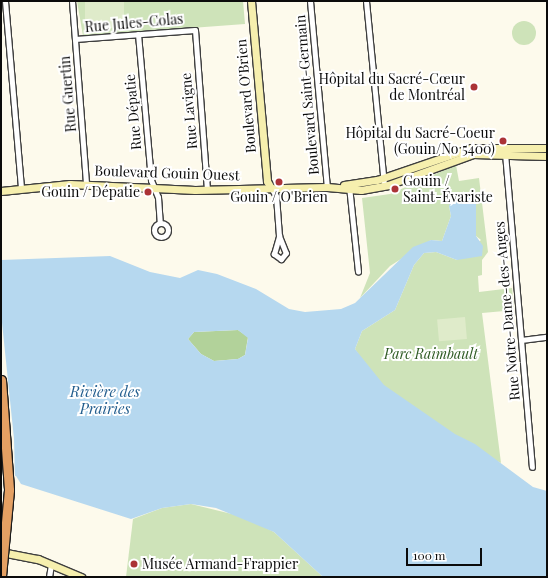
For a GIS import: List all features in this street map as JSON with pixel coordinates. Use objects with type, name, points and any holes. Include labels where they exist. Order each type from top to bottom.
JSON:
[{"type":"highway","points":[[1,380],[9,490],[1,577]]},
{"type":"street","points":[[5,1],[4,17],[21,188]]},
{"type":"street","name":"Rue Guertin","points":[[72,1],[86,184]]},
{"type":"street","name":"Boulevard O'Brien","points":[[251,1],[267,181],[271,188]]},
{"type":"street","name":"Boulevard Saint-Germain","points":[[310,1],[330,187]]},
{"type":"street","points":[[366,1],[382,178],[384,186]]},
{"type":"street","name":"Rue Jules-Colas","points":[[75,39],[195,30]]},
{"type":"street","name":"Rue Lavigne","points":[[195,30],[207,190]]},
{"type":"street","name":"Rue Dépatie","points":[[138,34],[154,188],[160,223]]},
{"type":"street","name":"Boulevard Gouin Ouest","points":[[349,187],[382,178],[471,148],[547,148]]},
{"type":"street","name":"Boulevard Gouin Ouest","points":[[1,191],[21,188],[86,184],[207,190],[384,186],[468,155],[505,152],[547,156]]},
{"type":"street","name":"Rue Notre-Dame-des-Anges","points":[[505,152],[532,467]]},
{"type":"street","points":[[349,187],[358,272]]},
{"type":"street","points":[[271,188],[276,196],[279,236]]},
{"type":"street","points":[[521,340],[547,337]]},
{"type":"street","points":[[1,552],[51,564],[82,577]]},
{"type":"street","points":[[49,577],[51,564]]},
{"type":"green space","points":[[77,1],[243,1],[245,24],[83,36]]},
{"type":"green space","points":[[85,1],[124,1],[124,28],[85,28]]},
{"type":"green space","points":[[524,21],[532,25],[536,33],[532,41],[524,45],[516,41],[512,33],[516,25]]},
{"type":"green space","name":"Parc Raimbault","points":[[456,165],[459,181],[479,178],[488,252],[482,260],[482,275],[478,276],[479,292],[512,288],[514,310],[482,313],[501,463],[474,450],[381,388],[355,349],[362,331],[395,310],[414,265],[424,253],[436,252],[457,260],[481,240],[476,236],[476,203],[468,194],[449,206],[451,216],[442,241],[431,240],[390,266],[360,298],[370,273],[362,198],[390,194]]},
{"type":"green space","points":[[465,317],[467,339],[439,341],[437,319]]},
{"type":"green space","points":[[238,330],[248,337],[245,355],[238,359],[214,361],[201,354],[188,339],[194,332]]},
{"type":"green space","points":[[191,504],[244,517],[274,532],[323,577],[126,577],[133,519],[162,508]]},
{"type":"water","name":"Rivière des Prairies","points":[[464,192],[476,203],[476,236],[483,246],[482,256],[457,260],[436,252],[424,253],[414,265],[395,310],[362,331],[355,349],[384,385],[455,434],[475,444],[533,487],[547,491],[547,577],[323,577],[274,532],[216,508],[191,504],[162,508],[131,519],[21,484],[16,476],[1,473],[1,260],[110,256],[150,272],[180,278],[198,270],[217,274],[256,289],[289,309],[305,312],[341,309],[355,303],[413,247],[431,240],[442,241],[451,216],[449,206],[453,197]],"holes":[[[238,330],[248,338],[245,355],[238,359],[214,361],[201,354],[188,339],[194,332]]]},
{"type":"pier","points":[[1,313],[14,439],[15,478],[1,475]]},
{"type":"place","name":"Hôpital du Sacré-Cœur de Montréal","points":[[474,87]]},
{"type":"place","name":"Hôpital du Sacré-Coeur (Gouin/No 5400)","points":[[503,141]]},
{"type":"place","name":"Gouin / O'Brien","points":[[279,182]]},
{"type":"place","name":"Gouin / Saint-Évariste","points":[[395,189]]},
{"type":"place","name":"Gouin / Dépatie","points":[[148,192]]},
{"type":"place","name":"Musée Armand-Frappier","points":[[134,564]]}]
